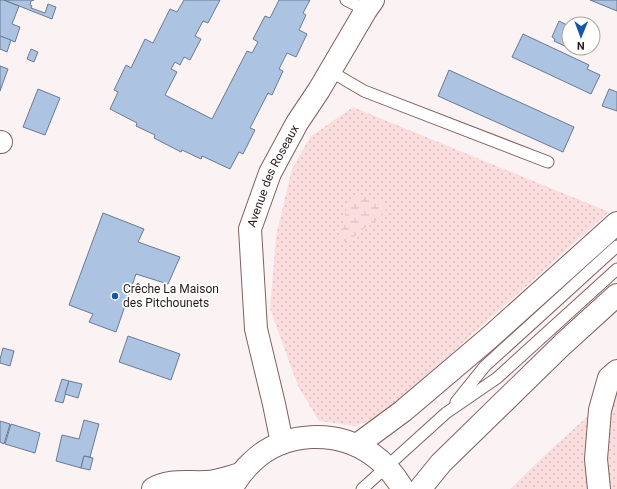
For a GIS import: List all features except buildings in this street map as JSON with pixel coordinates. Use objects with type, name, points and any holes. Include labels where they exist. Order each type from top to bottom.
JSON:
[{"type":"main road","name":"Avenue des Roseaux","points":[[282,443],[256,329],[250,229],[270,173],[298,123],[370,5]]},
{"type":"main road","points":[[357,445],[403,411],[489,338],[617,223]]},
{"type":"main road","points":[[420,489],[441,463],[617,295]]},
{"type":"main road","points":[[598,489],[596,459],[600,410],[609,378],[617,371]]},
{"type":"main road","points":[[153,489],[160,484],[186,482],[236,482],[252,462],[266,451],[282,443],[301,438],[320,437],[339,439],[357,445],[373,455],[387,467],[403,489]]},
{"type":"lane","points":[[346,0],[370,5]]},
{"type":"lane","points":[[330,71],[364,91],[548,162]]},
{"type":"lane","points":[[362,489],[446,413],[485,366],[617,246]]},
{"type":"lane","points":[[446,413],[497,378],[617,269]]},
{"type":"green space","points":[[353,107],[609,212],[380,417],[354,426],[319,421],[298,386],[270,309],[276,236],[292,169],[310,137]]},
{"type":"green space","points":[[355,195],[370,198],[389,206],[374,223],[360,231],[352,239],[341,242],[341,234],[348,201]]},
{"type":"green space","points":[[617,390],[617,489],[510,489],[547,453]]},
{"type":"place","name":"Crêche La Maison des Pitchounets","points":[[115,296]]}]
